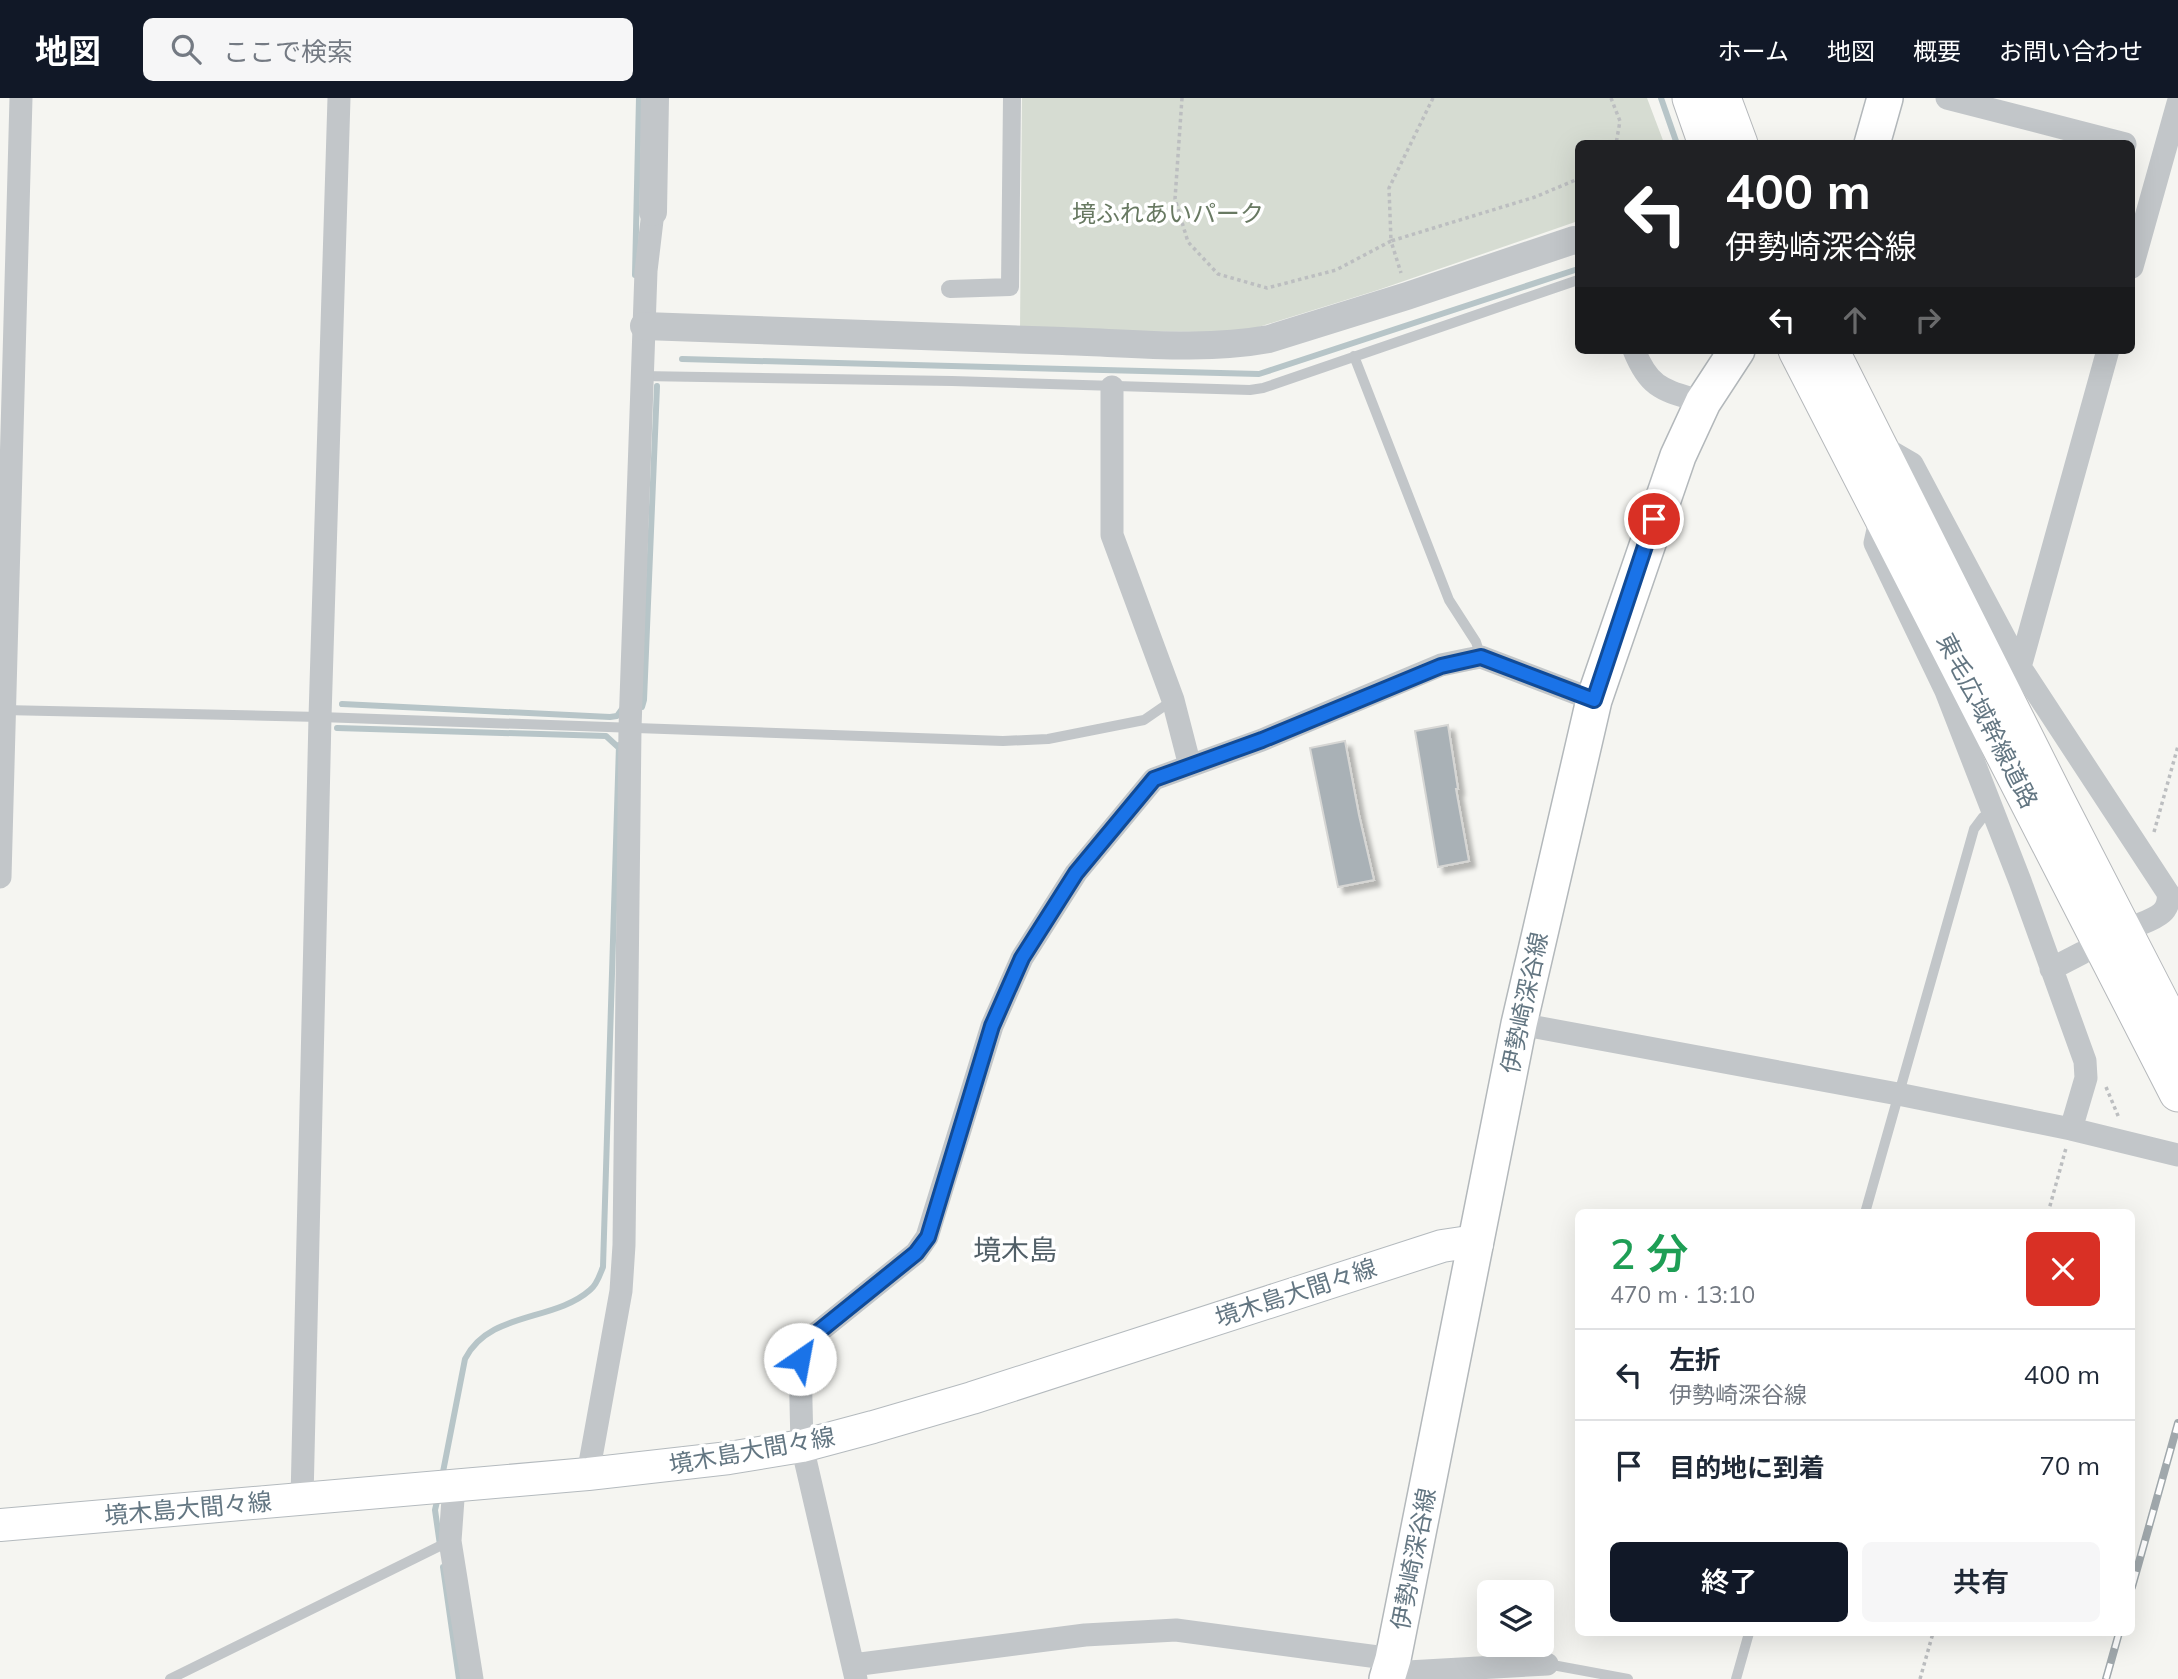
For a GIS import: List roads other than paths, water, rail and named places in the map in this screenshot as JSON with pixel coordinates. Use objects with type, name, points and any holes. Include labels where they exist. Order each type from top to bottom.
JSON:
[{"type":"highway","points":[[1691,98],[1706,140]]},
{"type":"highway","points":[[1722,98],[1738,140]]},
{"type":"highway","name":"東毛広域幹線道路","points":[[1799,354],[2178,1093]]},
{"type":"highway","name":"東毛広域幹線道路","points":[[1832,354],[2178,1037]]},
{"type":"main road","points":[[1873,140],[1885,98]]},
{"type":"main road","name":"伊勢崎深谷線","points":[[1390,1670],[1519,1024],[1594,700],[1663,493],[1703,402],[1734,354]]},
{"type":"main road","name":"境木島大間々線","points":[[0,1525],[588,1474],[730,1458],[802,1446],[972,1398],[1442,1246],[1477,1244]]},
{"type":"street","points":[[0,877],[2,710],[21,98]]},
{"type":"street","points":[[302,1499],[338,98]]},
{"type":"street","points":[[588,1474],[621,1291],[624,1245],[630,728],[641,376],[646,271],[653,212],[655,98]]},
{"type":"street","points":[[950,289],[1010,288],[1012,98]]},
{"type":"street","points":[[1947,98],[2110,140]]},
{"type":"street","points":[[2135,258],[2171,155],[2178,103]]},
{"type":"street","points":[[2135,146],[2171,155]]},
{"type":"street","points":[[644,326],[951,338],[1200,344],[1249,342],[1269,339],[1395,300],[1575,240]]},
{"type":"street","points":[[1636,354],[1644,374],[1654,383],[1703,402]]},
{"type":"street","points":[[2020,667],[2107,354]]},
{"type":"street","points":[[1112,387],[1112,535],[1173,700],[1190,766]]},
{"type":"street","points":[[1879,445],[1912,464],[2020,667],[2168,893],[2174,906],[2156,918],[2138,925]]},
{"type":"street","points":[[1881,516],[1875,543],[1946,691],[1994,812],[2085,1061],[2086,1078],[2071,1129]]},
{"type":"street","points":[[1547,1664],[1390,1670],[1176,1630],[1085,1635],[854,1672],[802,1446],[800,1359],[807,1341],[916,1253],[928,1237],[992,1026],[1022,958],[1076,873],[1154,779],[1262,740],[1441,666],[1481,657],[1594,700]]},
{"type":"street","points":[[2051,969],[2082,953]]},
{"type":"street","points":[[1519,1024],[1898,1094],[2071,1129],[2178,1155]]},
{"type":"street","points":[[454,1485],[450,1541],[472,1679]]},
{"type":"lane","points":[[641,376],[952,381],[1250,390],[1263,388],[1575,281]]},
{"type":"lane","points":[[1354,356],[1449,600],[1476,642],[1481,657]]},
{"type":"lane","points":[[2,710],[320,717],[963,741],[1037,740],[1091,732],[1144,720],[1173,700]]},
{"type":"lane","points":[[1866,1209],[1974,830],[1983,817],[1994,812]]},
{"type":"lane","points":[[170,1679],[450,1541]]},
{"type":"lane","points":[[1737,1679],[1748,1636]]},
{"type":"lane","points":[[1547,1664],[1628,1679]]},
{"type":"waterway","points":[[635,275],[639,98]]},
{"type":"waterway","points":[[1661,98],[1676,140]]},
{"type":"waterway","points":[[682,359],[1259,374],[1575,270]]},
{"type":"waterway","points":[[642,707],[657,386]]},
{"type":"waterway","points":[[342,704],[610,717],[617,716],[622,709]]},
{"type":"waterway","points":[[337,728],[606,736],[618,747]]},
{"type":"waterway","points":[[442,1477],[465,1359],[476,1344],[490,1332],[575,1300],[592,1288],[603,1267],[619,745]]},
{"type":"waterway","points":[[438,1497],[435,1510],[440,1545]]},
{"type":"waterway","points":[[443,1567],[459,1679]]},
{"type":"railway","points":[[2135,1576],[2178,1423]]},
{"type":"railway","points":[[2106,1679],[2118,1636]]},
{"type":"district","name":"境木島","points":[[1015,1250]]},
{"type":"park label","name":"境ふれあいパーク","points":[[1168,214]]}]
